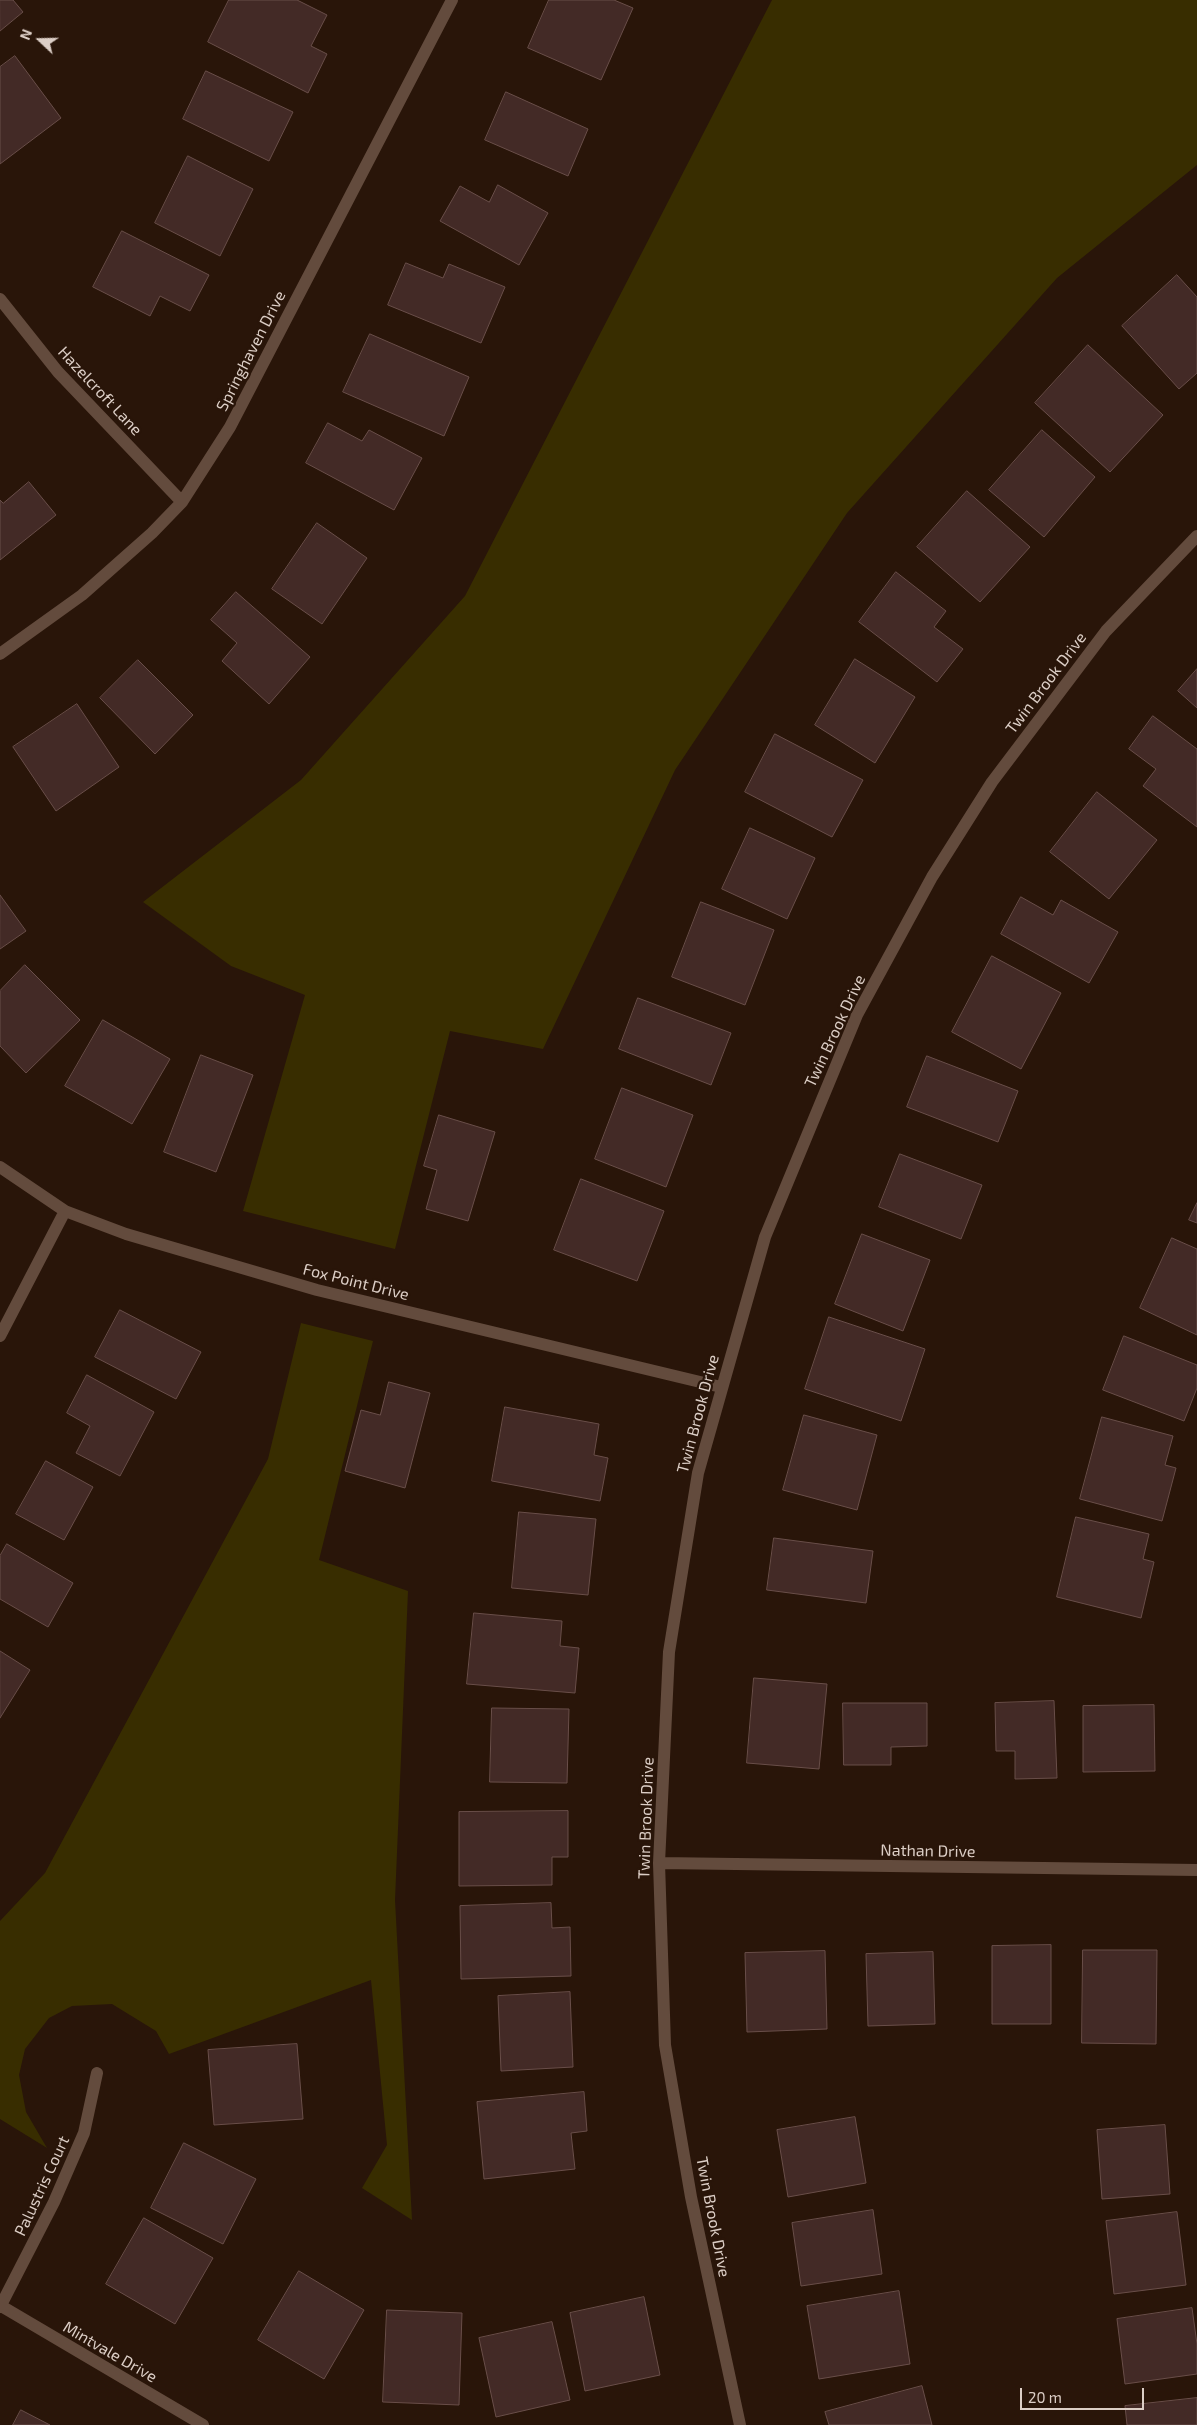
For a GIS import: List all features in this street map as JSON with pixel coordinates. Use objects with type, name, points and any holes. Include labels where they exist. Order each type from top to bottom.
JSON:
[{"type":"street","name":"Springhaven Drive","points":[[0,654],[82,595],[152,533],[182,502],[230,427],[452,0]]},
{"type":"street","name":"Hazelcroft Lane","points":[[0,299],[58,372],[182,502]]},
{"type":"street","name":"Twin Brook Drive","points":[[740,2425],[691,2197],[665,2044],[659,1863],[669,1652],[698,1473],[765,1237],[857,1015],[932,877],[992,782],[1106,631],[1197,536]]},
{"type":"street","name":"Fox Point Drive","points":[[0,1167],[65,1210],[126,1234],[317,1290],[721,1387]]},
{"type":"street","points":[[0,1336],[65,1210]]},
{"type":"street","name":"Nathan Drive","points":[[659,1863],[1197,1870]]},
{"type":"street","name":"Palustris Court","points":[[0,2307],[54,2202],[84,2133],[98,2073]]},
{"type":"street","name":"Mintvale Drive","points":[[0,2307],[203,2425]]},
{"type":"shaded area","points":[[772,0],[1197,0],[1197,165],[1057,278],[847,513],[675,770],[543,1049],[450,1031],[395,1249],[243,1211],[305,995],[231,966],[143,902],[301,780],[465,596]]},
{"type":"shaded area","points":[[301,1323],[373,1341],[319,1560],[408,1591],[395,1900],[412,2220],[362,2188],[387,2145],[371,1980],[169,2054],[156,2031],[112,2004],[72,2006],[49,2018],[25,2049],[19,2075],[26,2112],[47,2148],[0,2119],[0,1921],[45,1873],[268,1459]]},
{"type":"building","points":[[0,0],[13,0],[23,12],[0,31]]},
{"type":"building","points":[[229,0],[297,0],[327,15],[311,46],[327,54],[308,93],[208,42]]},
{"type":"building","points":[[549,0],[614,0],[633,8],[601,80],[528,48]]},
{"type":"building","points":[[15,56],[61,118],[0,164],[0,67]]},
{"type":"building","points":[[206,71],[293,112],[269,161],[183,119]]},
{"type":"building","points":[[506,92],[588,129],[568,176],[485,140]]},
{"type":"building","points":[[188,156],[253,189],[220,256],[155,223]]},
{"type":"building","points":[[498,185],[548,213],[519,265],[440,221],[460,186],[489,202]]},
{"type":"building","points":[[122,231],[209,275],[190,311],[160,296],[150,316],[93,287]]},
{"type":"building","points":[[406,263],[443,278],[449,264],[505,287],[481,343],[388,305]]},
{"type":"building","points":[[1177,275],[1197,297],[1197,373],[1179,389],[1122,326]]},
{"type":"building","points":[[370,334],[469,377],[444,436],[343,392]]},
{"type":"building","points":[[1088,345],[1163,415],[1110,472],[1035,403]]},
{"type":"building","points":[[328,423],[362,441],[369,430],[422,458],[394,510],[306,463]]},
{"type":"building","points":[[1042,430],[1095,477],[1044,537],[989,490]]},
{"type":"building","points":[[29,482],[56,515],[0,560],[0,500],[3,503]]},
{"type":"building","points":[[967,491],[1030,547],[980,602],[917,547]]},
{"type":"building","points":[[317,523],[367,558],[322,624],[272,589]]},
{"type":"building","points":[[896,572],[946,611],[934,627],[963,649],[937,682],[859,622]]},
{"type":"building","points":[[236,592],[310,657],[269,704],[222,661],[237,643],[211,620]]},
{"type":"building","points":[[855,659],[915,697],[875,763],[815,725]]},
{"type":"building","points":[[138,660],[193,715],[155,754],[100,698]]},
{"type":"building","points":[[1197,669],[1197,708],[1178,691]]},
{"type":"building","points":[[77,704],[119,767],[56,811],[13,747]]},
{"type":"building","points":[[1153,716],[1197,749],[1197,827],[1143,786],[1156,769],[1129,749]]},
{"type":"building","points":[[775,734],[863,780],[832,837],[745,792]]},
{"type":"building","points":[[1097,792],[1157,840],[1109,899],[1050,852]]},
{"type":"building","points":[[750,828],[815,858],[787,919],[722,889]]},
{"type":"building","points":[[0,895],[26,931],[0,949]]},
{"type":"building","points":[[1021,897],[1053,915],[1061,900],[1118,932],[1089,983],[1001,934]]},
{"type":"building","points":[[701,902],[774,930],[745,1005],[672,977]]},
{"type":"building","points":[[992,956],[1061,993],[1021,1069],[952,1032]]},
{"type":"building","points":[[25,965],[80,1020],[26,1073],[0,1046],[0,991]]},
{"type":"building","points":[[638,998],[731,1033],[711,1085],[619,1049]]},
{"type":"building","points":[[103,1020],[170,1059],[132,1124],[65,1086]]},
{"type":"building","points":[[201,1055],[253,1075],[216,1172],[164,1152]]},
{"type":"building","points":[[927,1056],[1018,1091],[998,1142],[907,1107]]},
{"type":"building","points":[[622,1088],[693,1115],[666,1187],[595,1159]]},
{"type":"building","points":[[439,1115],[495,1132],[468,1221],[426,1209],[437,1170],[424,1166]]},
{"type":"building","points":[[900,1154],[982,1185],[961,1239],[879,1207]]},
{"type":"building","points":[[581,1179],[664,1211],[637,1281],[554,1250]]},
{"type":"building","points":[[1197,1203],[1197,1223],[1189,1220]]},
{"type":"building","points":[[862,1234],[930,1260],[903,1331],[835,1304]]},
{"type":"building","points":[[1172,1238],[1197,1249],[1197,1335],[1140,1308]]},
{"type":"building","points":[[120,1310],[201,1352],[176,1399],[95,1357]]},
{"type":"building","points":[[829,1317],[925,1349],[901,1421],[805,1389]]},
{"type":"building","points":[[1124,1336],[1197,1365],[1197,1388],[1184,1421],[1103,1390]]},
{"type":"building","points":[[87,1375],[154,1412],[120,1476],[76,1453],[90,1426],[67,1413]]},
{"type":"building","points":[[389,1382],[430,1393],[405,1488],[345,1471],[361,1410],[380,1415]]},
{"type":"building","points":[[505,1407],[599,1424],[594,1455],[608,1458],[600,1501],[492,1481]]},
{"type":"building","points":[[804,1415],[877,1435],[857,1510],[783,1490]]},
{"type":"building","points":[[1102,1417],[1173,1436],[1165,1465],[1176,1468],[1162,1521],[1080,1499]]},
{"type":"building","points":[[46,1461],[93,1487],[64,1540],[16,1514]]},
{"type":"building","points":[[519,1512],[596,1519],[588,1595],[512,1588]]},
{"type":"building","points":[[1076,1517],[1149,1534],[1143,1559],[1154,1562],[1141,1618],[1057,1597]]},
{"type":"building","points":[[774,1538],[873,1551],[866,1603],[767,1590]]},
{"type":"building","points":[[7,1544],[73,1583],[48,1627],[0,1599],[0,1556]]},
{"type":"building","points":[[474,1613],[562,1621],[560,1646],[579,1648],[575,1693],[467,1684]]},
{"type":"building","points":[[0,1651],[30,1670],[0,1718]]},
{"type":"building","points":[[754,1678],[827,1684],[819,1769],[747,1763]]},
{"type":"building","points":[[1054,1701],[1057,1778],[1015,1779],[1015,1751],[996,1751],[995,1703]]},
{"type":"building","points":[[843,1703],[927,1703],[927,1746],[891,1747],[891,1765],[844,1765]]},
{"type":"building","points":[[1154,1705],[1155,1771],[1083,1772],[1083,1706]]},
{"type":"building","points":[[492,1708],[569,1709],[567,1783],[490,1782]]},
{"type":"building","points":[[568,1811],[568,1857],[552,1857],[552,1885],[459,1886],[459,1812]]},
{"type":"building","points":[[551,1903],[552,1928],[570,1927],[571,1976],[461,1979],[460,1906]]},
{"type":"building","points":[[1051,1945],[1051,2024],[992,2024],[992,1946]]},
{"type":"building","points":[[1083,1950],[1157,1950],[1156,2044],[1082,2043]]},
{"type":"building","points":[[825,1951],[827,2029],[747,2032],[745,1953]]},
{"type":"building","points":[[933,1952],[935,2024],[868,2026],[866,1954]]},
{"type":"building","points":[[570,1992],[573,2067],[501,2071],[498,1996]]},
{"type":"building","points":[[297,2044],[303,2119],[214,2125],[208,2050]]},
{"type":"building","points":[[584,2092],[587,2131],[571,2133],[575,2169],[484,2179],[477,2102]]},
{"type":"building","points":[[855,2117],[866,2183],[788,2197],[777,2130]]},
{"type":"building","points":[[1165,2125],[1170,2194],[1102,2199],[1097,2130]]},
{"type":"building","points":[[184,2143],[256,2179],[223,2244],[151,2208]]},
{"type":"building","points":[[873,2210],[882,2274],[801,2286],[792,2223]]},
{"type":"building","points":[[1177,2212],[1186,2285],[1114,2294],[1106,2221]]},
{"type":"building","points":[[144,2218],[213,2258],[175,2324],[106,2284]]},
{"type":"building","points":[[299,2271],[364,2310],[324,2379],[258,2340]]},
{"type":"building","points":[[899,2291],[910,2364],[819,2379],[807,2306]]},
{"type":"building","points":[[644,2297],[660,2375],[585,2391],[570,2313]]},
{"type":"building","points":[[1192,2308],[1197,2344],[1197,2374],[1125,2384],[1117,2319]]},
{"type":"building","points":[[387,2310],[462,2313],[459,2405],[383,2402]]},
{"type":"building","points":[[552,2322],[570,2400],[496,2417],[479,2338]]},
{"type":"building","points":[[922,2386],[932,2425],[829,2425],[825,2412]]},
{"type":"building","points":[[1197,2398],[1197,2425],[1127,2425],[1125,2406]]},
{"type":"building","points":[[21,2410],[50,2425],[13,2425]]}]
